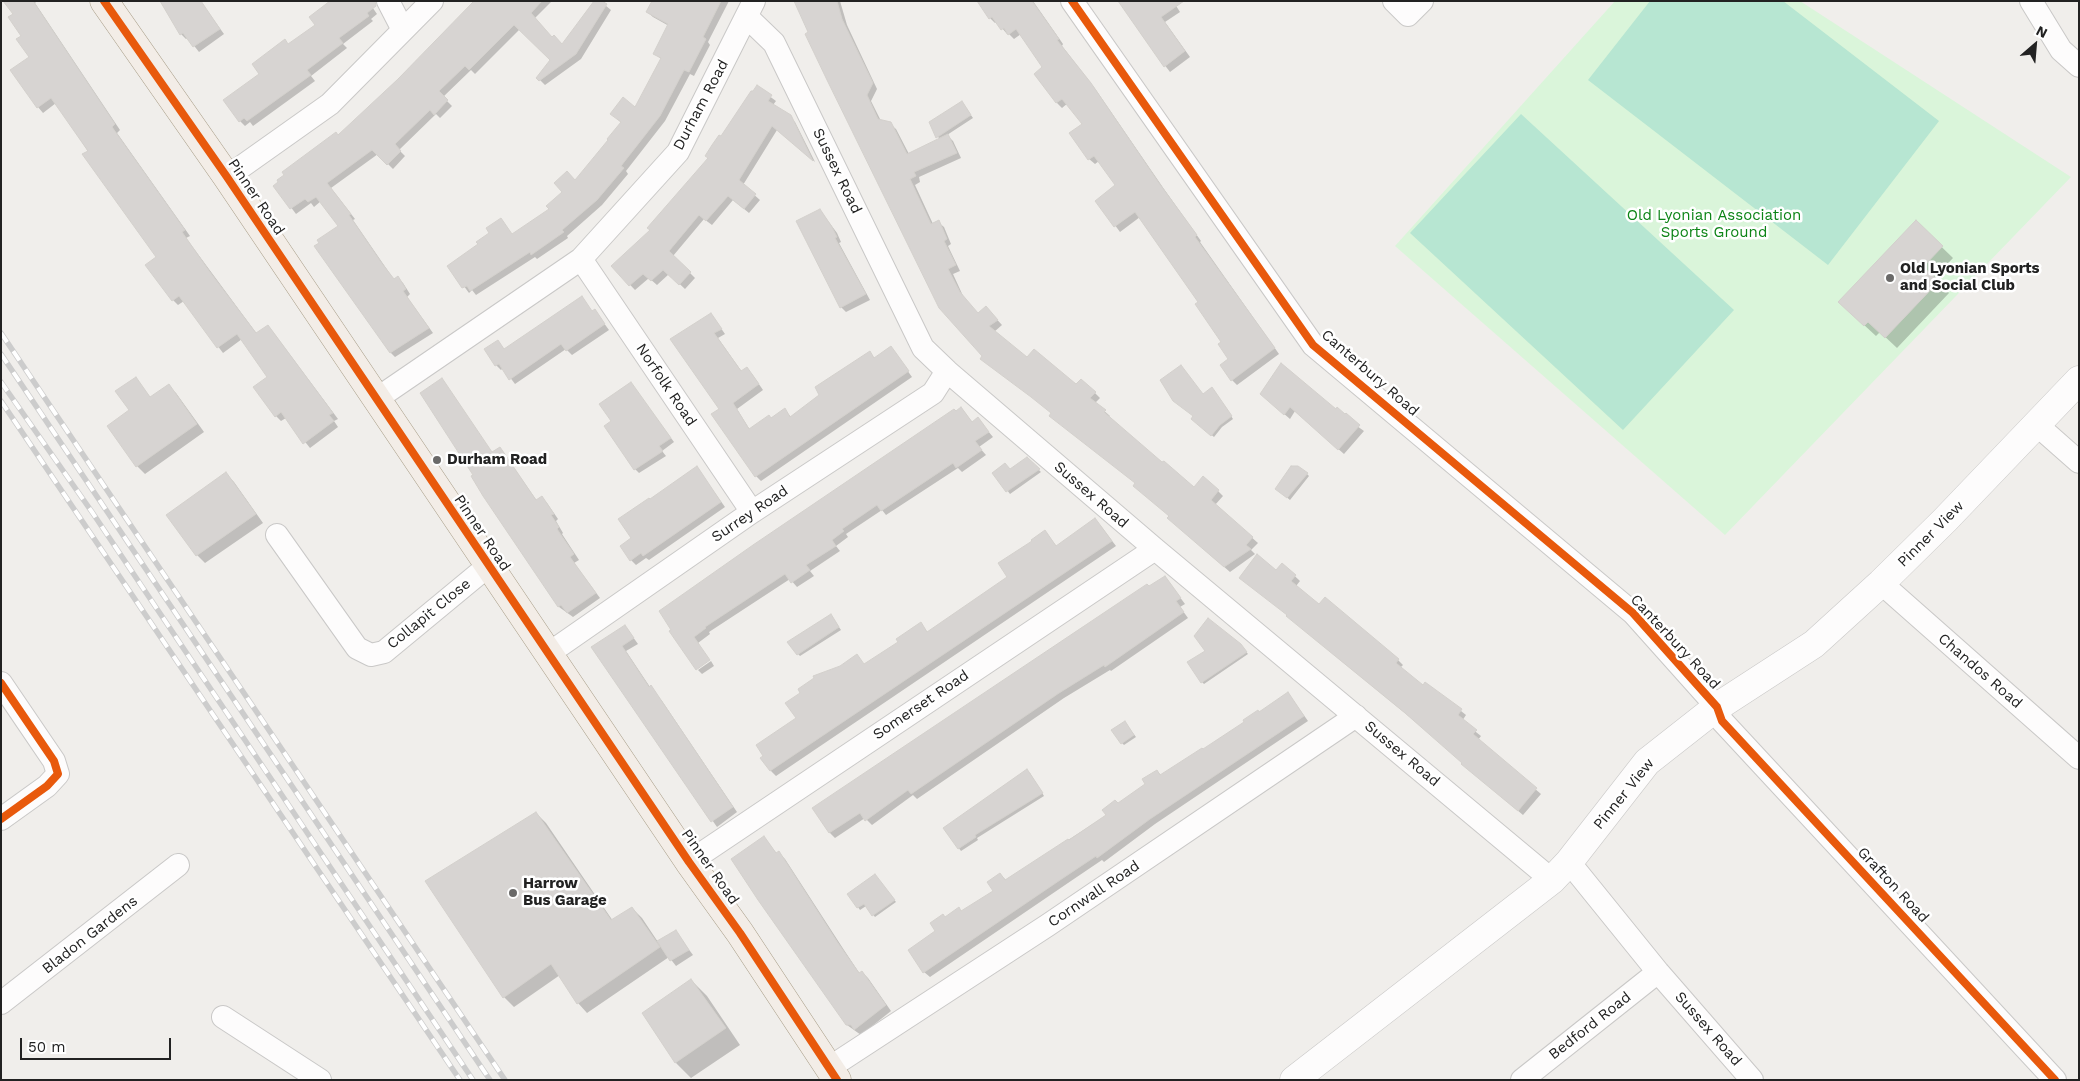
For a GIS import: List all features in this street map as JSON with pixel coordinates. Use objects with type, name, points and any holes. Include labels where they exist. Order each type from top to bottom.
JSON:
[{"type":"main road","name":"Pinner Road","points":[[104,1],[227,177],[375,400],[689,862],[740,933],[833,1074]]},
{"type":"street","points":[[388,1],[403,30]]},
{"type":"street","points":[[227,177],[330,104],[432,1]]},
{"type":"street","name":"Canterbury Road","points":[[1072,1],[1314,345],[1633,613],[1717,706]]},
{"type":"street","points":[[1394,1],[1408,15],[1422,1]]},
{"type":"street","points":[[2030,1],[2061,50],[2079,66]]},
{"type":"street","name":"Durham Road","points":[[375,400],[581,259],[678,152],[750,9]]},
{"type":"street","name":"Sussex Road","points":[[750,9],[774,43],[923,348],[947,371],[1154,549],[1356,716],[1560,871],[1658,972],[1752,1080]]},
{"type":"street","name":"Norfolk Road","points":[[581,259],[752,512]]},
{"type":"street","name":"Surrey Road","points":[[548,654],[752,512],[933,393],[947,371]]},
{"type":"street","name":"Pinner View","points":[[1294,1080],[1560,871],[1647,762],[1717,706],[1814,644],[1881,583],[2079,380]]},
{"type":"street","points":[[2037,425],[2079,462]]},
{"type":"street","name":"Collapit Close","points":[[277,535],[357,648],[371,655],[384,652],[488,566]]},
{"type":"street","name":"Somerset Road","points":[[689,862],[1154,549]]},
{"type":"street","name":"Chandos Road","points":[[1881,583],[2079,758]]},
{"type":"street","points":[[1,682],[54,761],[58,774],[47,786],[1,819]]},
{"type":"street","name":"Grafton Road","points":[[1717,706],[1722,721],[2055,1080]]},
{"type":"street","name":"Cornwall Road","points":[[833,1074],[1048,925],[1356,716]]},
{"type":"street","name":"Bladon Gardens","points":[[1,1002],[178,865]]},
{"type":"street","name":"Bedford Road","points":[[1522,1080],[1658,972]]},
{"type":"street","points":[[223,1017],[320,1080]]},
{"type":"green space","name":"Old Lyonian Association Sports Ground","points":[[1615,1],[1800,1],[2071,177],[1725,535],[1395,246]]},
{"type":"green space","points":[[1650,1],[1783,1],[1939,121],[1828,265],[1588,80]]},
{"type":"green space","points":[[1521,114],[1734,310],[1623,430],[1410,233]]},
{"type":"building","points":[[3,1],[33,1],[115,124],[112,127],[185,230],[182,232],[210,272],[256,333],[268,325],[333,413],[329,415],[334,421],[303,444],[281,412],[275,417],[253,387],[267,377],[237,334],[217,348],[179,296],[172,301],[145,265],[156,257],[82,154],[88,151],[51,98],[37,108],[10,70],[29,57],[16,39],[21,36],[8,17],[13,14]]},
{"type":"building","points":[[160,1],[201,1],[220,29],[193,47],[183,33],[180,35]]},
{"type":"building","points":[[330,1],[375,1],[376,6],[367,13],[369,16],[339,38],[343,43],[307,70],[311,75],[247,121],[244,118],[239,122],[223,100],[259,74],[252,64],[285,39],[288,44],[315,25],[309,17]]},
{"type":"building","points":[[474,1],[542,1],[531,13],[552,37],[554,35],[562,44],[594,1],[602,1],[607,4],[576,54],[539,81],[536,78],[550,60],[514,25],[469,70],[465,66],[439,91],[448,100],[434,115],[430,110],[395,144],[401,151],[387,165],[372,150],[327,183],[351,214],[349,215],[381,262],[394,279],[398,276],[406,289],[403,291],[429,328],[390,353],[314,246],[319,243],[317,240],[338,226],[316,197],[308,202],[305,199],[290,209],[273,186],[284,175],[282,172],[336,132],[338,135],[398,79]]},
{"type":"building","points":[[652,1],[721,1],[703,37],[706,39],[689,72],[684,70],[660,116],[621,166],[624,168],[597,200],[562,230],[564,232],[531,255],[530,252],[470,291],[467,286],[462,288],[447,266],[478,244],[476,242],[489,233],[486,228],[501,218],[512,234],[549,209],[546,206],[562,192],[554,183],[567,171],[575,180],[621,122],[610,114],[623,97],[635,107],[661,58],[653,54],[668,24],[646,12]]},
{"type":"building","points":[[794,1],[837,1],[842,19],[873,83],[867,95],[878,119],[891,122],[907,154],[948,134],[957,153],[914,172],[916,176],[910,179],[931,224],[939,220],[947,239],[944,241],[956,265],[948,269],[960,292],[978,313],[986,306],[998,320],[989,326],[1027,357],[1034,349],[1076,384],[1081,379],[1096,392],[1090,398],[1106,410],[1104,412],[1194,487],[1203,476],[1219,490],[1211,500],[1253,537],[1246,545],[1251,549],[1224,567],[1167,518],[1169,516],[1133,486],[1135,483],[1049,416],[1051,413],[1031,397],[980,359],[982,356],[939,308],[805,34],[808,32]]},
{"type":"building","points":[[977,1],[1032,1],[1059,39],[1057,40],[1091,83],[1197,235],[1195,237],[1275,348],[1231,381],[1220,365],[1228,359],[1218,344],[1221,342],[1195,304],[1198,302],[1135,212],[1114,227],[1095,201],[1115,185],[1094,156],[1088,160],[1069,133],[1082,124],[1062,99],[1056,103],[1034,74],[1042,67],[1016,29],[1008,35],[1004,28],[1001,30],[992,17],[989,19]]},
{"type":"building","points":[[1118,1],[1184,1],[1161,17],[1185,51],[1164,67]]},
{"type":"building","points":[[757,85],[772,95],[768,101],[791,115],[813,161],[772,126],[739,180],[756,194],[744,209],[728,196],[706,221],[699,215],[669,251],[691,272],[679,285],[663,270],[651,281],[643,274],[629,286],[611,266],[650,230],[647,228],[708,158],[705,156],[712,145],[719,135],[721,136]]},
{"type":"building","points":[[962,101],[971,115],[936,138],[929,122]]},
{"type":"building","points":[[820,209],[832,227],[837,237],[835,238],[866,294],[840,308],[796,221]]},
{"type":"building","name":"Old Lyonian Sports and Social Club","points":[[1916,220],[1943,246],[1923,267],[1939,281],[1885,338],[1868,322],[1864,326],[1838,302]]},
{"type":"building","points":[[582,296],[592,311],[595,309],[605,324],[566,351],[561,344],[509,380],[499,364],[495,366],[484,349],[498,340],[504,349]]},
{"type":"building","points":[[711,313],[722,329],[714,333],[741,371],[747,367],[759,384],[733,403],[749,429],[769,415],[771,418],[785,408],[790,417],[819,395],[815,387],[870,351],[874,358],[891,346],[909,371],[755,477],[711,414],[719,409],[670,339]]},
{"type":"building","points":[[1281,363],[1336,409],[1337,407],[1360,425],[1338,450],[1290,407],[1284,415],[1260,394]]},
{"type":"building","points":[[1181,365],[1203,394],[1212,387],[1232,416],[1220,425],[1211,436],[1191,419],[1193,416],[1173,401],[1160,380]]},
{"type":"building","points":[[136,377],[150,397],[169,384],[197,424],[136,467],[107,426],[129,410],[115,391]]},
{"type":"building","points":[[442,378],[492,452],[500,447],[536,500],[542,496],[554,514],[551,515],[559,527],[557,529],[574,554],[570,557],[596,593],[567,613],[561,605],[558,607],[483,496],[471,476],[473,475],[420,393]]},
{"type":"building","points":[[631,382],[671,438],[659,446],[663,451],[634,470],[604,426],[611,421],[599,404]]},
{"type":"building","points":[[961,407],[972,422],[978,417],[989,432],[975,441],[982,450],[956,468],[953,463],[881,511],[877,505],[842,529],[844,531],[832,540],[836,546],[806,565],[810,570],[791,583],[785,574],[705,627],[694,637],[710,660],[696,670],[669,631],[671,630],[659,611],[954,409],[956,411]]},
{"type":"building","points":[[1027,457],[1040,469],[1006,492],[992,473],[1005,463],[1010,469]]},
{"type":"building","points":[[697,466],[721,502],[643,556],[641,553],[630,561],[620,546],[631,538],[618,519]]},
{"type":"building","points":[[1291,466],[1298,466],[1308,473],[1287,498],[1275,489]]},
{"type":"building","points":[[226,472],[256,514],[196,556],[166,515]]},
{"type":"building","points":[[1095,518],[1112,541],[770,771],[760,758],[763,756],[756,745],[796,718],[785,703],[800,693],[798,689],[814,678],[813,676],[840,666],[857,654],[864,664],[898,642],[896,639],[921,622],[927,632],[1007,577],[998,563],[1032,541],[1045,530],[1056,546]]},
{"type":"building","points":[[1257,554],[1276,570],[1282,563],[1296,575],[1291,581],[1319,604],[1325,597],[1399,659],[1396,663],[1423,685],[1425,682],[1462,709],[1458,715],[1477,730],[1473,734],[1537,788],[1518,811],[1461,764],[1405,713],[1287,615],[1239,578]]},
{"type":"building","points":[[1165,576],[1181,598],[1176,601],[1184,612],[1105,667],[1104,665],[1059,693],[911,794],[908,790],[865,821],[860,813],[829,833],[812,808],[1147,584],[1149,586]]},
{"type":"building","points":[[831,614],[839,627],[797,655],[787,642]]},
{"type":"building","points":[[1208,618],[1241,644],[1247,652],[1201,683],[1187,662],[1205,651],[1194,636]]},
{"type":"building","points":[[625,625],[634,638],[622,646],[649,687],[651,685],[733,807],[711,822],[591,647]]},
{"type":"building","points":[[1288,692],[1304,716],[1150,819],[1097,858],[1096,856],[923,973],[908,950],[935,931],[930,923],[943,914],[945,917],[959,907],[961,911],[993,891],[987,882],[1000,873],[1005,880],[1069,840],[1106,815],[1102,810],[1115,800],[1118,803],[1145,784],[1142,779],[1157,770],[1160,775],[1203,749],[1244,722],[1243,720],[1258,710],[1259,712]]},
{"type":"building","points":[[1125,721],[1134,735],[1121,744],[1111,730]]},
{"type":"building","points":[[1027,769],[1043,793],[975,835],[976,837],[958,849],[943,828]]},
{"type":"building","name":"Harrow Bus Garage","points":[[536,812],[611,920],[632,907],[660,947],[577,1004],[551,964],[503,998],[425,881]]},
{"type":"building","points":[[764,836],[776,853],[779,851],[838,943],[859,973],[862,971],[886,1005],[854,1030],[851,1025],[846,1025],[731,859]]},
{"type":"building","points":[[875,874],[895,900],[872,916],[864,904],[857,908],[847,894]]},
{"type":"building","points":[[676,930],[689,950],[670,961],[657,941]]},
{"type":"building","points":[[691,979],[726,1028],[675,1063],[642,1013]]},
{"type":"railway","points":[[1,333],[505,1080]]},
{"type":"railway","points":[[1,354],[490,1080]]},
{"type":"railway","points":[[1,382],[92,512],[473,1080]]},
{"type":"railway","points":[[1,401],[460,1080]]},
{"type":"cycle path","points":[[104,1],[227,177],[689,862],[740,933],[837,1080]]},
{"type":"cycle path","points":[[1072,1],[1313,345],[1633,613],[1717,707],[1722,721],[2055,1080]]},
{"type":"cycle path","points":[[1,683],[54,761],[58,774],[47,786],[1,819]]},
{"type":"place","name":"Old Lyonian Sports and Social Club","points":[[1890,278]]},
{"type":"place","name":"Durham Road","points":[[437,460]]},
{"type":"place","name":"Harrow Bus Garage","points":[[513,893]]}]
